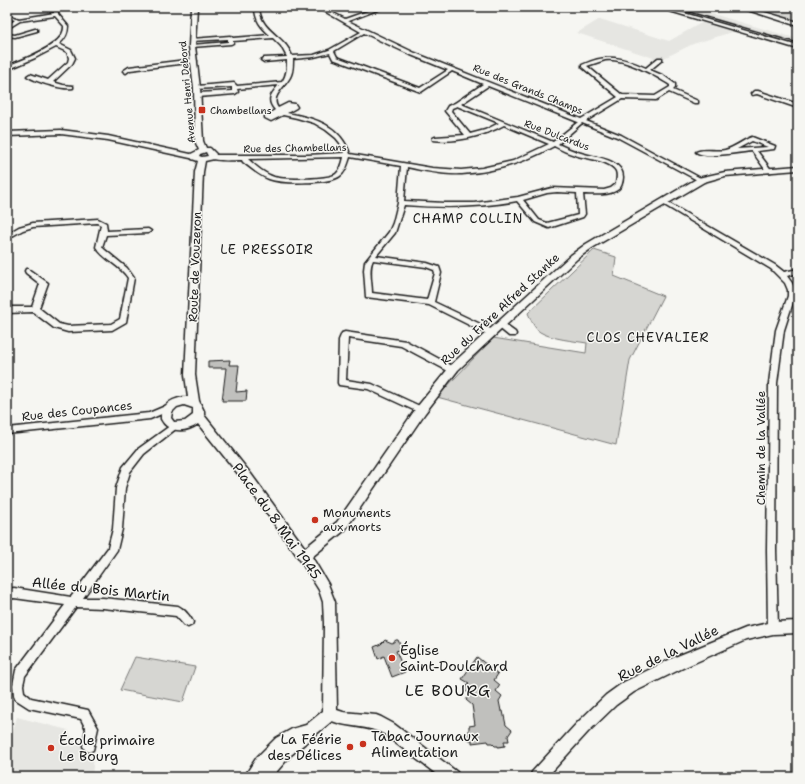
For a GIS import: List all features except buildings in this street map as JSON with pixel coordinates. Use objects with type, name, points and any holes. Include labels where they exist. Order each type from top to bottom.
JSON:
[{"type":"main road","points":[[741,7],[798,24]]},
{"type":"street","points":[[7,68],[41,53],[56,45],[64,38],[66,25],[56,14],[56,7]]},
{"type":"street","name":"Avenue Henri Debord","points":[[194,7],[192,43],[198,92],[199,141],[203,150],[211,152],[212,154],[203,158]]},
{"type":"street","points":[[244,157],[245,161],[271,178],[308,180],[334,177],[339,174],[348,155],[342,141],[328,129],[308,119],[284,113],[278,110],[273,104],[273,98],[289,74],[290,58],[282,43],[259,20],[256,7]]},
{"type":"street","name":"Rue des Grands Champs","points":[[319,7],[344,21],[413,54],[634,143],[702,180]]},
{"type":"street","points":[[344,21],[383,7]]},
{"type":"street","points":[[658,7],[798,48]]},
{"type":"street","points":[[7,28],[19,20],[56,14]]},
{"type":"street","points":[[7,16],[19,20]]},
{"type":"street","points":[[7,35],[15,36],[35,30]]},
{"type":"street","points":[[314,56],[331,51],[365,31]]},
{"type":"street","points":[[192,43],[230,37],[230,40],[274,36]]},
{"type":"street","points":[[49,82],[70,63],[72,58],[69,51],[56,45]]},
{"type":"street","points":[[331,51],[335,58]]},
{"type":"street","points":[[264,60],[314,56],[335,58],[421,90],[452,69]]},
{"type":"street","points":[[609,58],[647,70],[672,83],[673,87],[669,90],[656,98],[621,97],[584,66],[609,58]]},
{"type":"street","points":[[647,70],[660,59]]},
{"type":"street","points":[[126,71],[129,69],[194,61]]},
{"type":"street","points":[[30,76],[62,87],[71,87]]},
{"type":"street","points":[[198,92],[234,84],[234,88],[284,83]]},
{"type":"street","points":[[469,136],[448,111],[450,107],[457,104],[488,83]]},
{"type":"street","points":[[669,90],[696,102]]},
{"type":"street","points":[[754,94],[756,92],[798,106]]},
{"type":"street","name":"Rue des Chambellans","points":[[7,134],[61,132],[108,138],[203,158],[348,155],[445,172],[482,170],[515,162],[541,151],[554,144],[582,121],[621,97]]},
{"type":"street","points":[[290,104],[294,105],[284,113],[271,119],[267,117],[290,104]]},
{"type":"street","name":"Rue Dulcardus","points":[[401,202],[459,205],[519,199],[556,190],[597,193],[615,189],[620,181],[620,173],[613,165],[607,162],[581,156],[457,104]]},
{"type":"street","points":[[435,139],[469,136],[496,128],[503,123]]},
{"type":"street","points":[[699,152],[729,151],[739,148],[772,148],[772,146],[752,138],[739,148]]},
{"type":"street","points":[[753,149],[769,170]]},
{"type":"street","name":"Route de Vouzeron","points":[[194,403],[190,375],[199,172],[203,158]]},
{"type":"street","points":[[404,166],[401,202],[396,223],[392,232],[371,258],[367,270],[369,295],[430,303],[492,334]]},
{"type":"street","name":"Rue du Frère Alfred Stanke","points":[[304,556],[341,526],[421,410],[453,370],[574,257],[589,246],[702,180],[725,174],[798,168]]},
{"type":"street","points":[[519,199],[537,222],[548,226],[581,216],[580,192]]},
{"type":"street","points":[[663,202],[783,274],[798,271]]},
{"type":"street","points":[[7,236],[21,228],[33,225],[98,221],[104,224],[99,247],[102,254],[128,272],[131,278],[123,320],[112,327],[68,329],[56,326],[35,309],[7,310]]},
{"type":"street","points":[[103,233],[148,230]]},
{"type":"street","points":[[371,258],[427,265],[437,269],[438,273],[430,303]]},
{"type":"street","points":[[28,271],[44,283],[35,309]]},
{"type":"street","name":"Chemin de la Vallée","points":[[773,628],[773,381],[780,328],[792,293],[791,286],[783,274]]},
{"type":"street","points":[[501,325],[512,334]]},
{"type":"street","points":[[421,410],[369,386],[342,383],[343,340],[345,335],[403,344],[453,370]]},
{"type":"street","name":"Route de Vouzeron","points":[[174,404],[185,390],[190,375]]},
{"type":"street","points":[[189,401],[194,403],[198,408],[198,416],[189,424],[184,426],[170,425],[166,419],[166,413],[174,404],[189,401]]},
{"type":"street","name":"Rue des Coupances","points":[[150,416],[174,404]]},
{"type":"street","name":"Rue des Coupances","points":[[7,431],[150,416],[166,419]]},
{"type":"street","name":"Place du 8 Mai 1945","points":[[198,416],[210,433],[241,469],[304,556],[317,575],[329,602],[330,714]]},
{"type":"street","name":"Place du 8 Mai 1945","points":[[189,424],[210,433]]},
{"type":"street","points":[[89,746],[92,728],[84,714],[28,703],[19,695],[20,674],[108,557],[115,541],[119,526],[122,486],[125,472],[138,456],[174,426]]},
{"type":"street","name":"Allée du Bois Martin","points":[[7,594],[22,594],[74,602],[103,603],[178,611],[188,622]]},
{"type":"street","name":"Rue de la Vallée","points":[[537,777],[583,727],[611,700],[629,687],[680,662],[746,634],[773,628],[798,627]]},
{"type":"street","points":[[262,777],[286,750],[330,714],[343,719],[376,722],[452,777]]},
{"type":"street","points":[[251,777],[274,749],[293,735],[311,729]]},
{"type":"shaded area","points":[[651,7],[689,7],[798,39],[798,49],[735,31],[693,44],[660,60],[577,33],[600,19],[669,41],[703,22]]},
{"type":"shaded area","points":[[743,7],[798,7],[798,23]]},
{"type":"shaded area","points":[[594,250],[616,257],[614,276],[663,296],[630,360],[616,445],[437,397],[493,338],[586,353],[587,343],[557,338],[540,332],[534,326],[528,313]]},
{"type":"shaded area","points":[[135,657],[195,667],[183,702],[120,690]]},
{"type":"shaded area","name":"École primaire Le Bourg","points":[[17,717],[68,730],[71,737],[83,739],[95,744],[92,777],[7,777],[7,751]]},
{"type":"railway","points":[[672,7],[798,43]]},
{"type":"place","name":"Chambellans","points":[[202,110]]},
{"type":"place","name":"Monuments aux morts","points":[[315,520]]},
{"type":"place","name":"Église Saint-Doulchard","points":[[392,658]]},
{"type":"place","name":"Tabac Journaux Alimentation","points":[[363,744]]},
{"type":"place","name":"La Féérie des Délices","points":[[350,747]]},
{"type":"place","name":"École primaire Le Bourg","points":[[51,748]]},
{"type":"district","name":"CHAMP COLLIN","points":[[468,218]]},
{"type":"district","name":"LE PRESSOIR","points":[[267,249]]},
{"type":"district","name":"CLOS CHEVALIER","points":[[648,337]]},
{"type":"district","name":"LE BOURG","points":[[448,690]]}]
